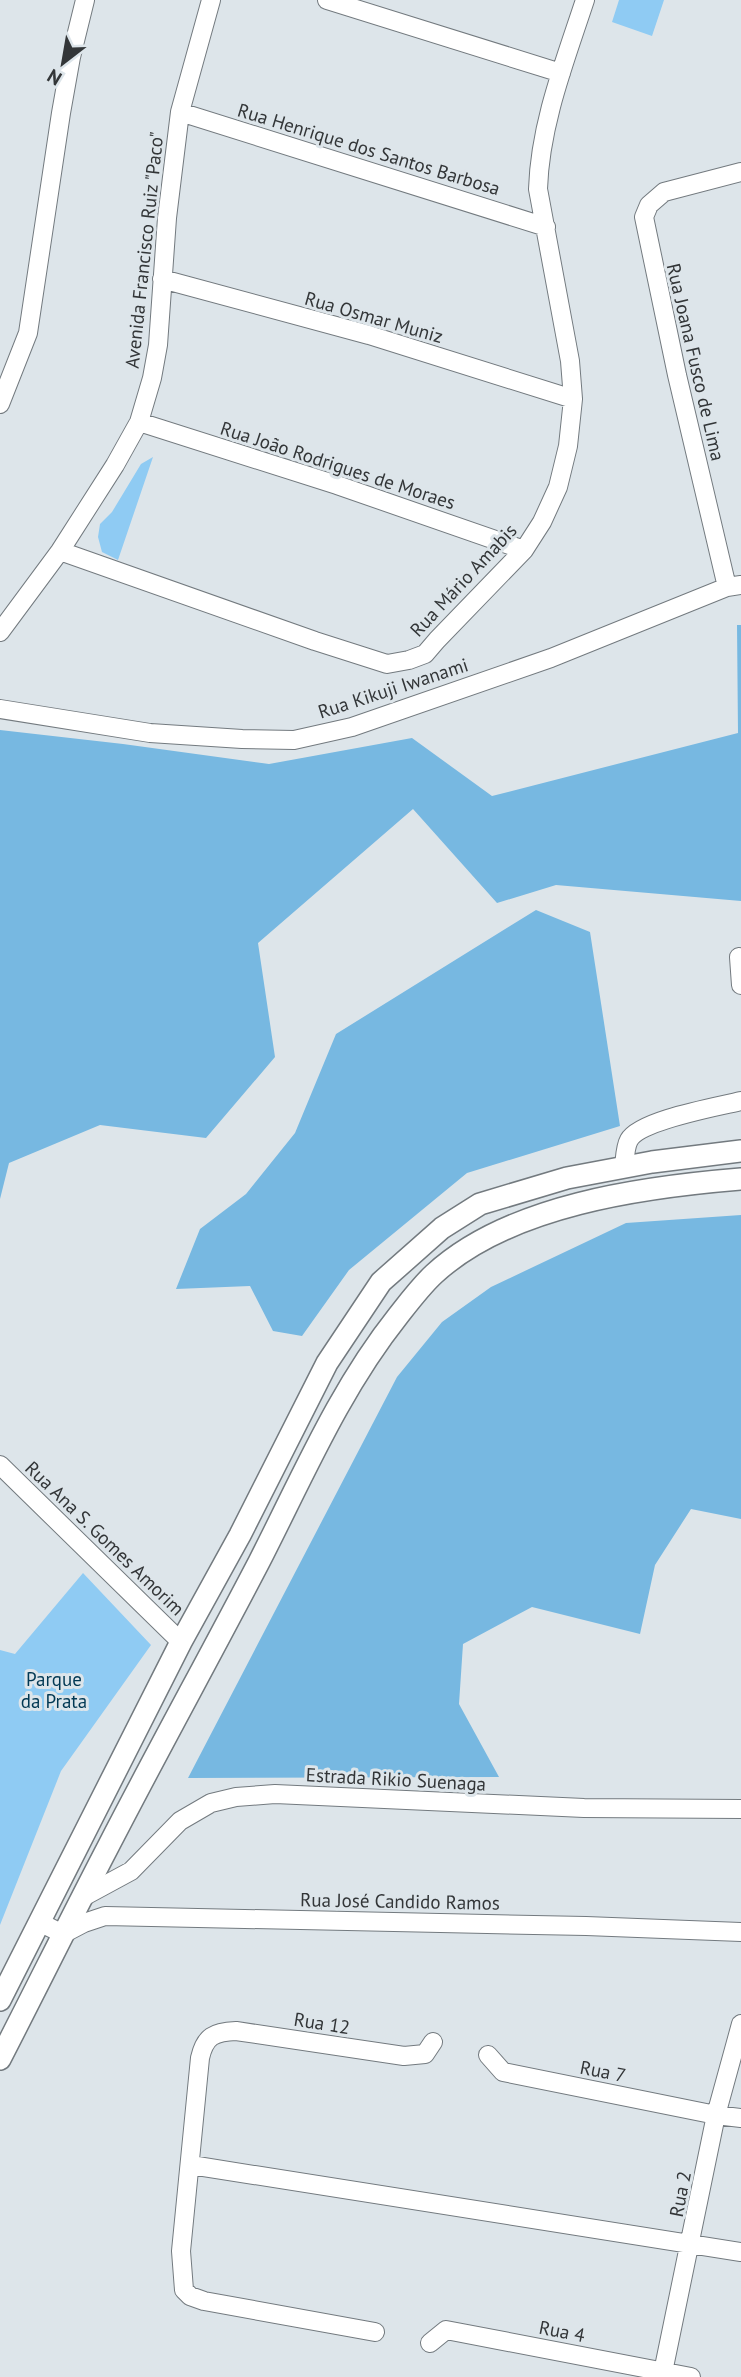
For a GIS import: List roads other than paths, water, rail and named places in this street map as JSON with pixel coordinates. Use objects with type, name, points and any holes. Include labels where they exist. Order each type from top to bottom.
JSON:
[{"type":"main road","points":[[0,2000],[181,1642],[240,1535],[327,1363],[381,1282],[442,1228],[480,1204],[567,1178],[624,1167],[741,1151]]},
{"type":"main road","points":[[0,2059],[284,1515],[347,1388],[382,1335],[434,1273],[500,1231],[550,1211],[696,1183],[741,1180]]},
{"type":"street","points":[[0,404],[27,333],[63,102],[85,0]]},
{"type":"street","name":"Avenida Francisco Ruiz \"Paco\"","points":[[0,632],[60,551],[139,422],[158,345],[167,218],[180,112],[211,0]]},
{"type":"street","points":[[327,0],[561,73]]},
{"type":"street","name":"Rua Mário Amabis","points":[[60,551],[387,664],[425,654],[524,550],[542,522],[558,487],[568,446],[573,398],[570,361],[538,189],[540,149],[585,0]]},
{"type":"street","name":"Rua Henrique dos Santos Barbosa","points":[[180,112],[546,227]]},
{"type":"street","name":"Rua Joana Fusco de Lima","points":[[734,586],[644,217],[649,205],[664,192],[741,172]]},
{"type":"street","name":"Rua Osmar Muniz","points":[[162,279],[369,335],[573,398]]},
{"type":"street","name":"Rua João Rodrigues de Moraes","points":[[139,422],[337,485],[524,550]]},
{"type":"street","name":"Rua Kikuji Iwanami","points":[[0,709],[150,733],[294,740],[352,727],[551,658],[734,586]]},
{"type":"street","points":[[738,957],[741,985]]},
{"type":"street","points":[[624,1167],[628,1142],[636,1132],[662,1120],[741,1101]]},
{"type":"street","name":"Rua Ana S. Gomes Amorim","points":[[0,1465],[181,1642]]},
{"type":"street","name":"Estrada Rikio Suenaga","points":[[83,1897],[131,1871],[180,1821],[211,1803],[236,1797],[275,1794],[584,1808],[741,1809]]},
{"type":"street","name":"Rua José Candido Ramos","points":[[63,1934],[104,1916],[741,1932]]},
{"type":"street","points":[[39,1922],[63,1934]]},
{"type":"street","name":"Rua 2","points":[[663,2372],[692,2243],[716,2115],[741,2024]]},
{"type":"street","name":"Rua 12","points":[[191,2165],[203,2045],[219,2032],[236,2031],[404,2056],[425,2054],[433,2042]]},
{"type":"street","name":"Rua 7","points":[[488,2055],[503,2072],[741,2118]]},
{"type":"street","points":[[375,2332],[204,2301],[184,2290],[181,2251],[191,2165],[741,2252]]},
{"type":"street","name":"Rua 4","points":[[430,2343],[446,2330],[691,2377]]},
{"type":"park label","name":"Parque da Prata","points":[[54,1690]]}]
